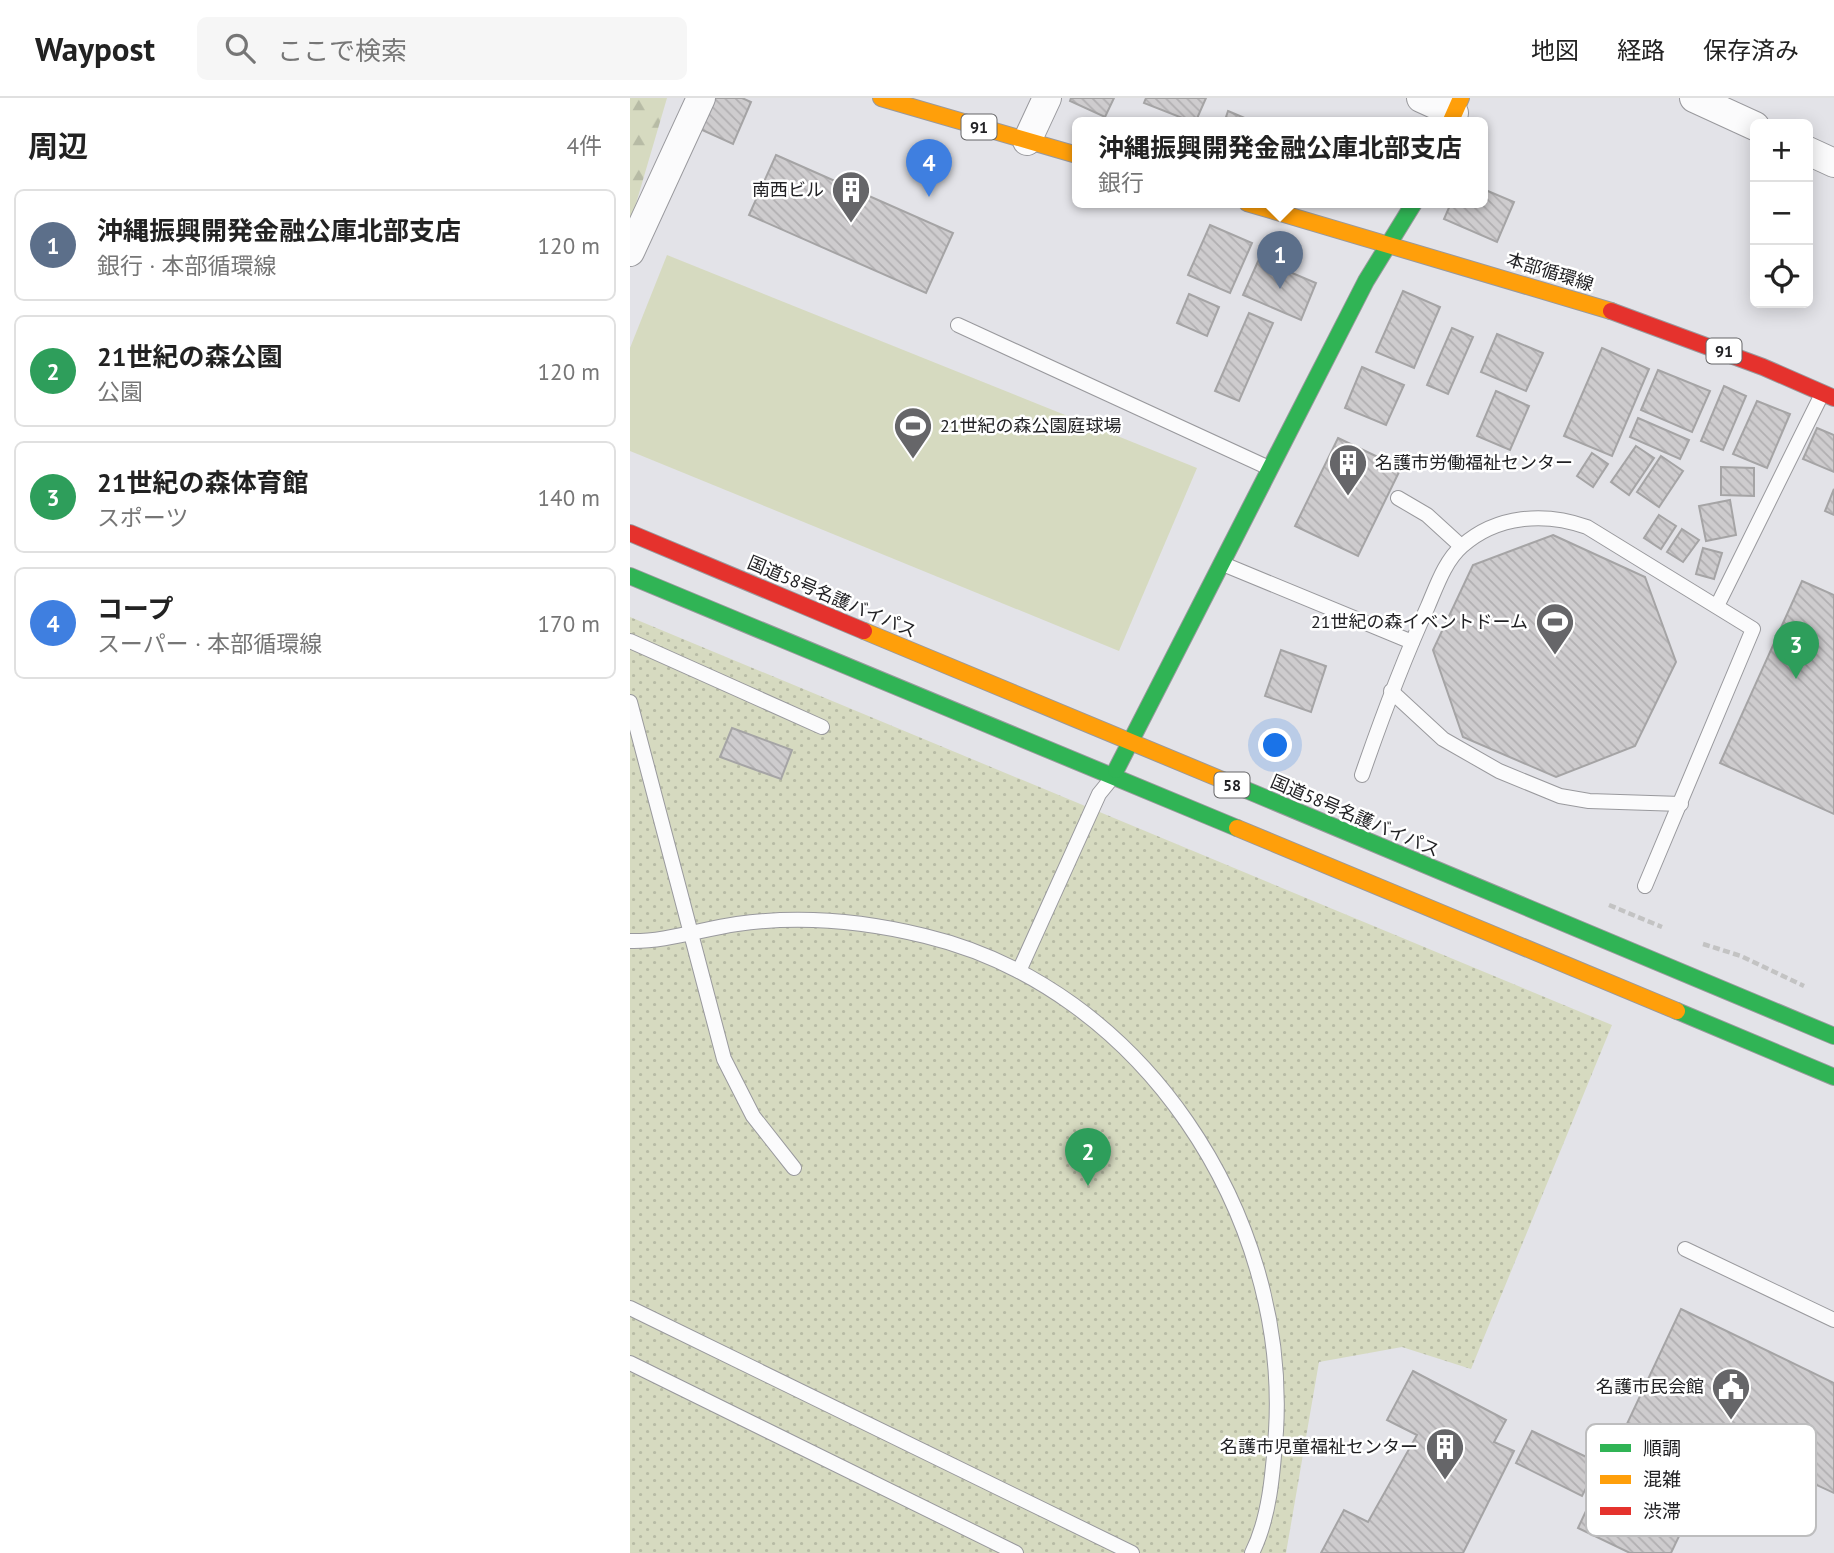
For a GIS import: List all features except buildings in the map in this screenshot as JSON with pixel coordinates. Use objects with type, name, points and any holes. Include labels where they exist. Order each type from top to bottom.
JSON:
[{"type":"main road","name":"91","points":[[881,98],[1072,154]]},
{"type":"main road","name":"本部循環線","points":[[1263,208],[1612,311],[1731,353],[1828,395]]},
{"type":"main road","points":[[1112,778],[1366,281],[1411,208]]},
{"type":"main road","name":"国道58号名護バイパス","points":[[630,533],[1834,1036]]},
{"type":"main road","name":"58","points":[[630,576],[1834,1077]]},
{"type":"street","points":[[630,252],[701,98]]},
{"type":"street","points":[[1027,141],[1047,98]]},
{"type":"street","points":[[1421,98],[1455,111]]},
{"type":"street","points":[[1694,98],[1750,124]]},
{"type":"street","points":[[1813,153],[1834,163]]},
{"type":"lane","points":[[958,325],[1271,469]]},
{"type":"lane","points":[[1717,606],[1828,395]]},
{"type":"lane","points":[[1398,498],[1427,514],[1461,546]]},
{"type":"lane","points":[[1362,775],[1391,691],[1412,642],[1448,561],[1461,546],[1480,533],[1505,522],[1540,516],[1566,519],[1587,527],[1753,629],[1645,886]]},
{"type":"lane","points":[[1223,564],[1412,642]]},
{"type":"lane","points":[[630,641],[822,727]]},
{"type":"lane","points":[[1391,691],[1443,739],[1499,771],[1560,796],[1589,801],[1681,804]]},
{"type":"lane","points":[[630,702],[724,1059],[753,1116],[794,1168]]},
{"type":"lane","points":[[1019,971],[1099,794],[1112,778]]},
{"type":"lane","points":[[630,941],[785,919],[834,920],[929,936],[1019,971],[1093,1020],[1157,1082],[1209,1154],[1247,1235],[1263,1288],[1276,1365],[1275,1454],[1255,1547]]},
{"type":"lane","points":[[1685,1249],[1834,1320]]},
{"type":"lane","points":[[630,1308],[1132,1553]]},
{"type":"lane","points":[[630,1363],[1016,1553]]},
{"type":"green space","points":[[630,98],[667,98],[630,224]]},
{"type":"green space","name":"21世紀の森公園庭球場","points":[[667,255],[1197,468],[1119,651],[630,451],[630,348]]},
{"type":"green space","points":[[630,617],[1612,1025],[1471,1369],[1402,1347],[1319,1362],[1286,1553],[630,1553]]},
{"type":"traffic: fast","points":[[1116,770],[1366,281],[1411,208]]},
{"type":"traffic: fast","points":[[630,576],[1237,828]]},
{"type":"traffic: fast","points":[[1232,784],[1834,1036]]},
{"type":"traffic: fast","points":[[1677,1011],[1834,1077]]},
{"type":"traffic: slow","points":[[881,98],[1072,154]]},
{"type":"traffic: slow","points":[[1453,117],[1461,98]]},
{"type":"traffic: slow","points":[[1264,208],[1611,311]]},
{"type":"traffic: slow","points":[[864,631],[1232,784]]},
{"type":"traffic: slow","points":[[1237,828],[1677,1011]]},
{"type":"traffic: jam","points":[[1611,311],[1763,367],[1834,398]]},
{"type":"traffic: jam","points":[[630,533],[864,631]]},
{"type":"place","name":"コープ","points":[[929,197]]},
{"type":"place","name":"南西ビル","points":[[851,224]]},
{"type":"place","name":"沖縄振興開発金融公庫北部支店","points":[[1280,289]]},
{"type":"place","name":"21世紀の森公園庭球場","points":[[913,460]]},
{"type":"place","name":"名護市労働福祉センター","points":[[1348,497]]},
{"type":"place","name":"21世紀の森イベントドーム","points":[[1555,656]]},
{"type":"place","name":"21世紀の森体育館","points":[[1796,679]]},
{"type":"place","name":"21世紀の森公園","points":[[1088,1186]]},
{"type":"place","name":"名護市民会館","points":[[1731,1421]]},
{"type":"place","name":"名護市児童福祉センター","points":[[1445,1481]]}]
